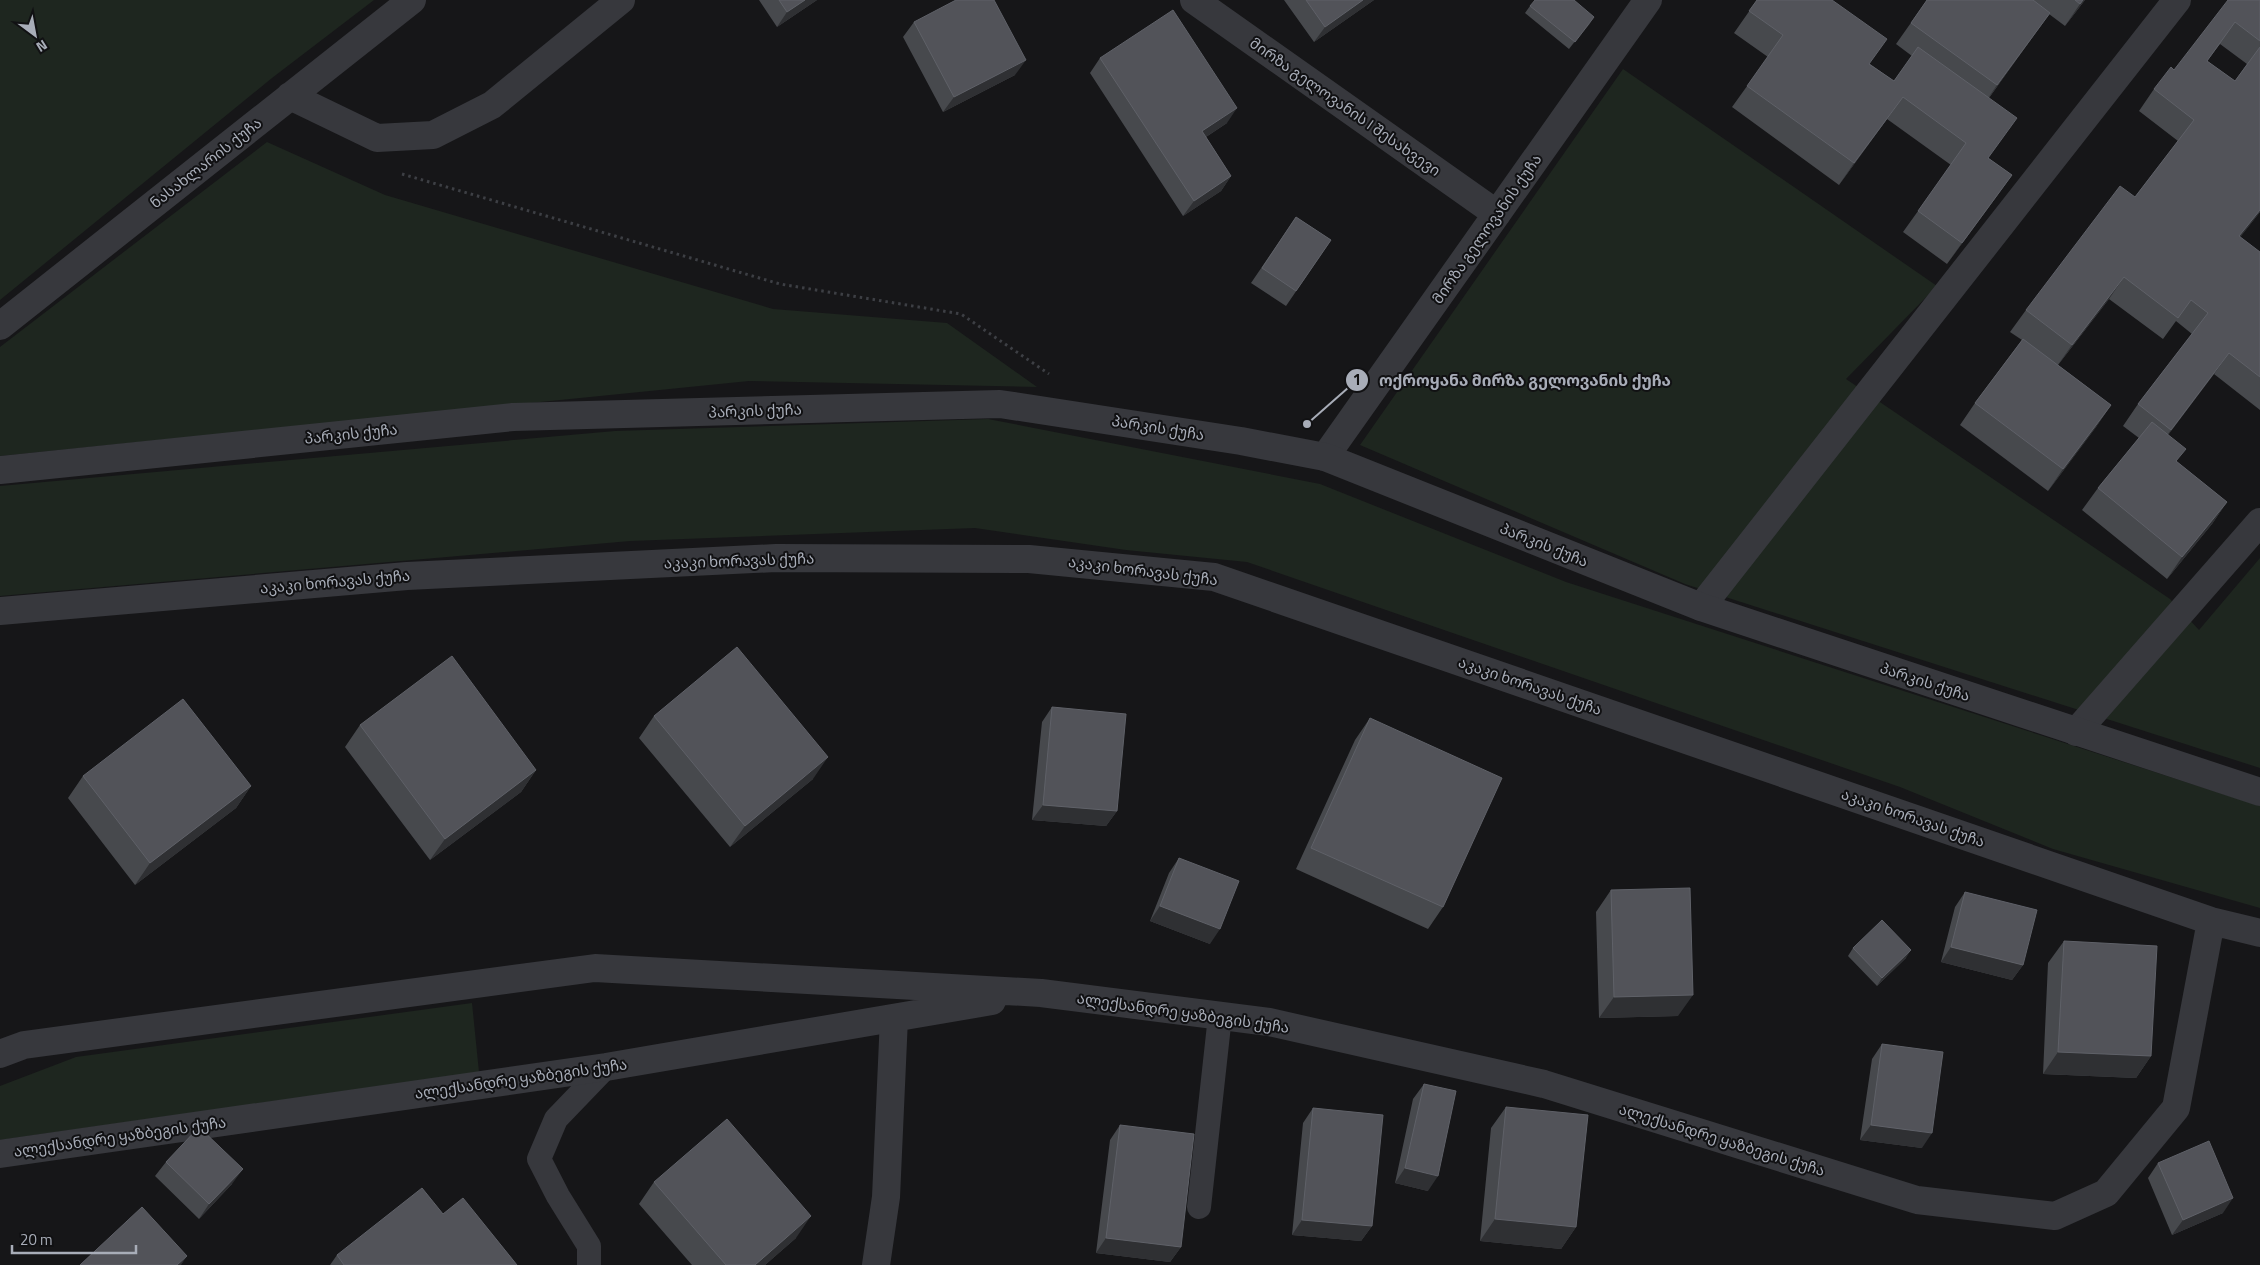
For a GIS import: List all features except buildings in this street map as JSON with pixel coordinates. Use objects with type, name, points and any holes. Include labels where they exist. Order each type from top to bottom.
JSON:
[{"type":"street","name":"ნასახლარის ქუჩა","points":[[0,326],[412,0]]},
{"type":"street","points":[[290,96],[377,138],[433,135],[492,105],[620,0]]},
{"type":"street","name":"მირზა გელოვანის I შესახვევი","points":[[1194,0],[1225,10],[1497,214]]},
{"type":"street","name":"მირზა გელოვანის ქუჩა","points":[[1325,457],[1648,0]]},
{"type":"street","points":[[1701,608],[2178,0]]},
{"type":"street","name":"პარკის ქუჩა","points":[[0,470],[514,417],[1000,404],[1241,441],[1325,457],[1701,608],[2260,792]]},
{"type":"street","points":[[2076,732],[2260,522]]},
{"type":"street","name":"აკაკი ხორავას ქუჩა","points":[[0,611],[407,576],[776,558],[1029,559],[1214,577],[2211,921],[2260,933]]},
{"type":"street","name":"ალექსანდრე ყაზბეგის ქუჩა","points":[[0,1054],[24,1045],[595,968],[1041,993],[1269,1022],[1544,1084],[1917,1200],[2055,1216],[2106,1193],[2176,1108],[2211,921]]},
{"type":"street","name":"ალექსანდრე ყაზბეგის ქუჩა","points":[[0,1154],[606,1067],[1041,993]]},
{"type":"street","points":[[876,1265],[886,1197],[894,1018]]},
{"type":"lane","points":[[1199,1207],[1220,1016]]},
{"type":"lane","points":[[589,1265],[589,1246],[558,1196],[539,1159],[556,1119],[606,1067]]},
{"type":"path","points":[[400,173],[780,284],[961,314],[1056,380]]},
{"type":"shaded area","points":[[0,0],[374,0],[272,78],[0,300]]},
{"type":"shaded area","points":[[1623,69],[1937,286],[1846,379],[2170,599],[2199,630],[2260,558],[2260,768],[1685,584],[1360,445]]},
{"type":"shaded area","points":[[267,142],[385,195],[773,309],[947,323],[1037,387],[749,381],[0,456],[0,347]]},
{"type":"shaded area","points":[[988,419],[1320,484],[1566,582],[2260,806],[2260,908],[2053,849],[1900,787],[1247,562],[1126,550],[975,528],[630,541],[0,596],[0,486],[615,431]]},
{"type":"shaded area","points":[[472,1003],[479,1072],[0,1140],[0,1086],[76,1057]]},
{"type":"place","name":"ოქროყანა მირზა გელოვანის ქუჩა","points":[[1307,424]]}]
